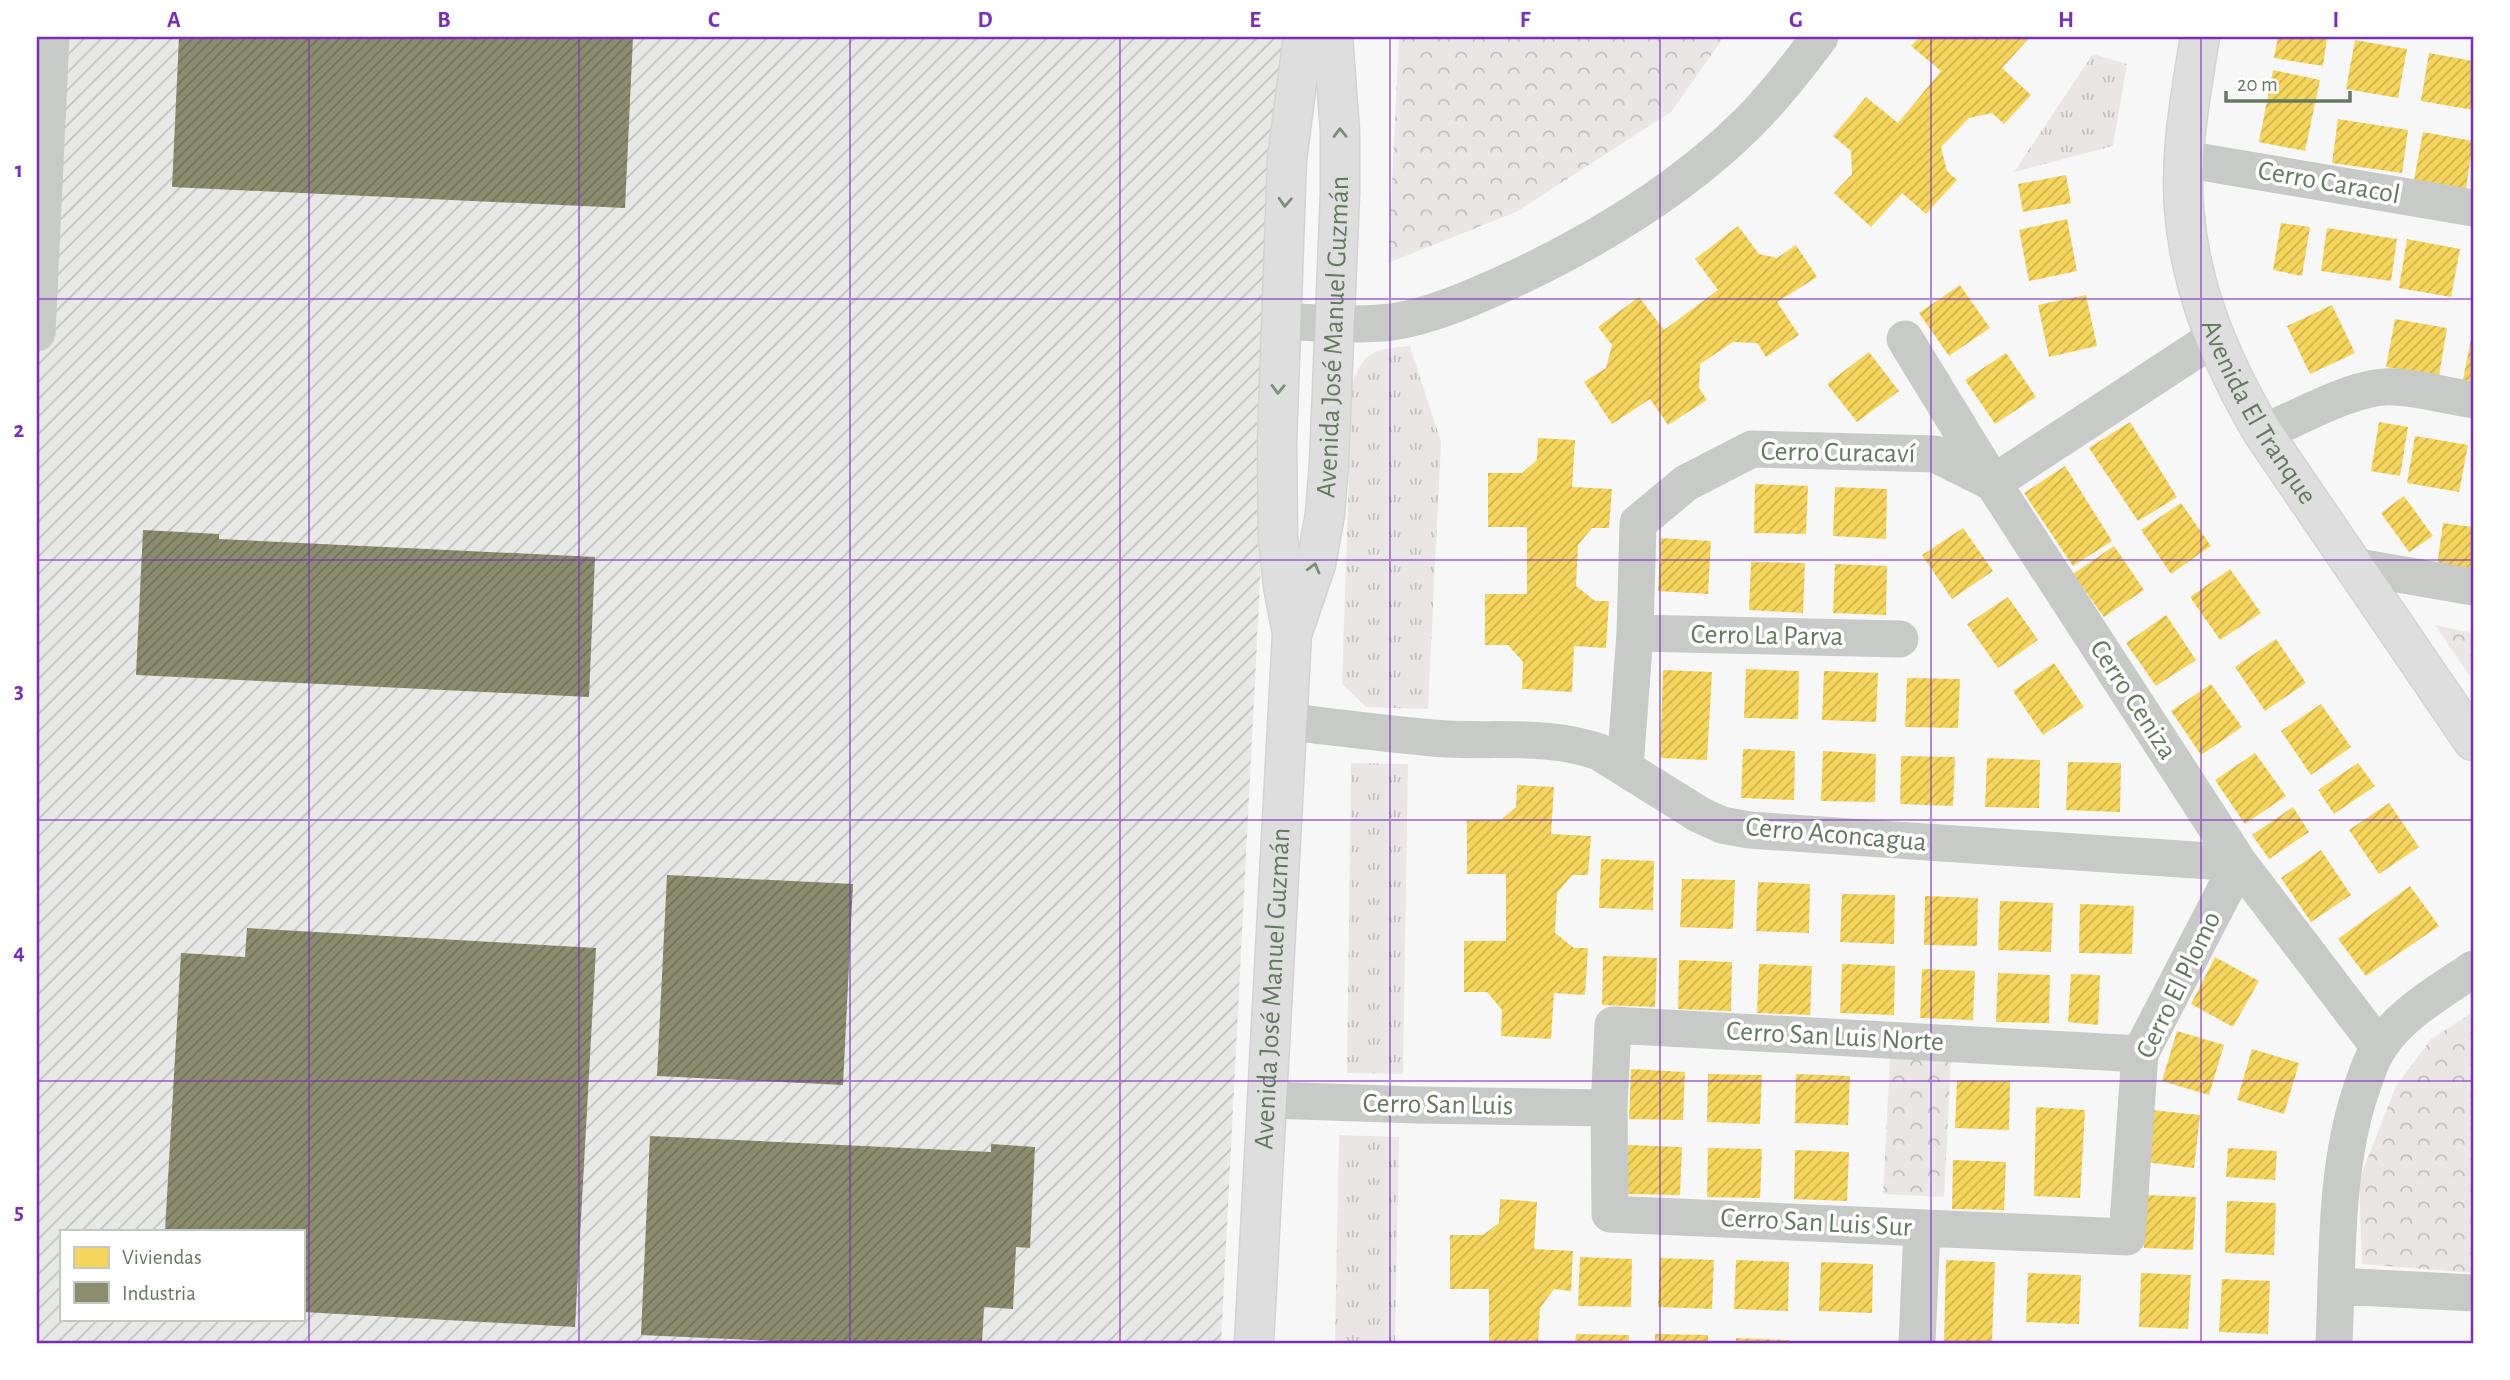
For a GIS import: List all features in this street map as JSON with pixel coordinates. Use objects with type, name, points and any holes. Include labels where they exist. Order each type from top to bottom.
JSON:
[{"type":"street","points":[[37,333],[51,37]]},
{"type":"street","name":"Avenida José Manuel Guzmán","points":[[1254,1343],[1292,633],[1283,586],[1276,491],[1287,159],[1303,37]]},
{"type":"street","name":"Avenida José Manuel Guzmán","points":[[1292,633],[1316,564],[1325,514],[1335,324],[1340,132],[1333,37]]},
{"type":"street","points":[[1281,321],[1335,324],[1392,321],[1437,310],[1530,271],[1593,238],[1704,163],[1749,122],[1790,77],[1820,37]]},
{"type":"street","name":"Avenida El Tranque","points":[[2194,39],[2183,205],[2189,252],[2214,338],[2236,387],[2263,433],[2473,741]]},
{"type":"street","name":"Cerro Caracol","points":[[2184,159],[2473,208]]},
{"type":"street","points":[[1993,483],[2214,338]]},
{"type":"street","name":"Cerro Ceniza","points":[[1905,340],[1993,483],[2239,863],[2379,1047]]},
{"type":"street","points":[[2263,433],[2351,395],[2379,387],[2393,386],[2473,400]]},
{"type":"street","name":"Cerro Curacaví","points":[[1625,768],[1635,633],[1638,523],[1686,483],[1752,449],[1936,454],[1993,483]]},
{"type":"street","points":[[2352,566],[2473,587]]},
{"type":"street","name":"Cerro La Parva","points":[[1635,633],[1900,639]]},
{"type":"street","name":"Cerro Aconcagua","points":[[1287,722],[1434,738],[1580,745],[1599,752],[1700,815],[1722,825],[1774,834],[2239,863]]},
{"type":"street","name":"Cerro El Plomo","points":[[2127,1237],[2140,1054],[2239,863]]},
{"type":"street","points":[[2334,1343],[2342,1172],[2362,1088],[2379,1047],[2395,1027],[2473,968]]},
{"type":"street","name":"Cerro San Luis Norte","points":[[1609,1108],[1613,1025],[2140,1054]]},
{"type":"street","name":"Cerro San Luis","points":[[1267,1100],[1609,1108]]},
{"type":"street","name":"Cerro San Luis Sur","points":[[1609,1108],[1610,1214],[2127,1237]]},
{"type":"street","points":[[1917,1343],[1922,1228]]},
{"type":"street","points":[[2337,1286],[2473,1293]]},
{"type":"shaded area","points":[[37,37],[1288,37],[1221,1343],[37,1343]]},
{"type":"green space","points":[[1399,37],[1724,37],[1671,112],[1516,212],[1388,263]]},
{"type":"green space","points":[[2093,54],[2127,64],[2113,146],[2014,172]]},
{"type":"green space","points":[[1410,346],[1441,442],[1428,709],[1366,707],[1342,684],[1352,384],[1361,364],[1373,353],[1388,348]]},
{"type":"green space","points":[[2435,625],[2473,633],[2473,681]]},
{"type":"green space","points":[[1351,763],[1408,764],[1403,1074],[1347,1073]]},
{"type":"green space","points":[[2473,1012],[2473,1273],[2362,1264],[2359,1180],[2396,1086],[2431,1039]]},
{"type":"green space","points":[[1890,1058],[1951,1062],[1944,1197],[1883,1194]]},
{"type":"green space","points":[[1339,1135],[1399,1137],[1395,1343],[1335,1343]]},
{"type":"building: Viviendas","points":[[1919,37],[2030,37],[2002,68],[2031,95],[2004,124],[1992,113],[1969,118],[1941,147],[1947,171],[1957,180],[1926,214],[1902,193],[1871,227],[1834,193],[1852,174],[1851,151],[1833,136],[1866,97],[1898,123],[1941,71],[1911,46]]},
{"type":"building: Viviendas","points":[[2278,37],[2327,38],[2323,66],[2274,58]]},
{"type":"building: Viviendas","points":[[2355,40],[2407,49],[2398,98],[2346,89]]},
{"type":"building: Viviendas","points":[[2429,53],[2473,61],[2473,110],[2421,101]]},
{"type":"building: Viviendas","points":[[2273,70],[2320,80],[2305,151],[2259,142]]},
{"type":"building: Viviendas","points":[[2338,119],[2408,130],[2402,173],[2332,163]]},
{"type":"building: Viviendas","points":[[2423,132],[2473,141],[2466,189],[2414,180]]},
{"type":"building: Viviendas","points":[[2066,175],[2071,203],[2023,212],[2018,184]]},
{"type":"building: Viviendas","points":[[2067,219],[2077,271],[2029,281],[2019,230]]},
{"type":"building: Viviendas","points":[[2281,223],[2310,227],[2302,276],[2273,270]]},
{"type":"building: Viviendas","points":[[1738,226],[1759,254],[1777,258],[1796,245],[1817,277],[1777,302],[1799,335],[1766,357],[1757,343],[1733,342],[1700,364],[1699,388],[1707,400],[1668,425],[1650,399],[1612,424],[1584,382],[1606,368],[1612,345],[1598,327],[1639,297],[1664,330],[1718,290],[1695,259]]},
{"type":"building: Viviendas","points":[[2327,228],[2397,239],[2391,281],[2321,271]]},
{"type":"building: Viviendas","points":[[2407,239],[2460,249],[2451,297],[2399,288]]},
{"type":"building: Viviendas","points":[[1960,285],[1990,328],[1949,356],[1919,313]]},
{"type":"building: Viviendas","points":[[2086,295],[2097,346],[2049,357],[2038,305]]},
{"type":"building: Viviendas","points":[[2332,305],[2355,353],[2310,374],[2287,326]]},
{"type":"building: Viviendas","points":[[2395,319],[2447,328],[2439,376],[2386,367]]},
{"type":"building: Viviendas","points":[[2473,333],[2473,381],[2463,380]]},
{"type":"building: Viviendas","points":[[1869,352],[1899,391],[1857,422],[1827,384]]},
{"type":"building: Viviendas","points":[[2006,353],[2036,397],[1995,424],[1965,380]]},
{"type":"building: Viviendas","points":[[2130,422],[2177,497],[2138,521],[2089,448]]},
{"type":"building: Viviendas","points":[[2379,422],[2408,427],[2400,476],[2371,471]]},
{"type":"building: Viviendas","points":[[2415,436],[2468,445],[2459,492],[2407,483]]},
{"type":"building: Viviendas","points":[[1538,438],[1575,440],[1572,487],[1612,489],[1609,528],[1592,528],[1578,545],[1576,586],[1595,601],[1609,601],[1606,648],[1574,646],[1572,692],[1522,689],[1523,662],[1508,645],[1485,645],[1485,594],[1527,594],[1527,527],[1488,527],[1488,473],[1522,473],[1537,460]]},
{"type":"building: Viviendas","points":[[2065,466],[2112,541],[2073,566],[2024,493]]},
{"type":"building: Viviendas","points":[[1755,484],[1808,486],[1806,534],[1754,533]]},
{"type":"building: Viviendas","points":[[1835,487],[1887,489],[1886,539],[1833,536]]},
{"type":"building: Viviendas","points":[[2404,496],[2433,536],[2409,552],[2381,513]]},
{"type":"building: Viviendas","points":[[2181,503],[2211,546],[2171,574],[2141,530]]},
{"type":"building: Viviendas","points":[[2443,523],[2473,527],[2473,571],[2437,566]]},
{"type":"building: Viviendas","points":[[1963,528],[1993,571],[1952,599],[1922,555]]},
{"type":"building: Viviendas","points":[[1661,538],[1711,541],[1708,594],[1658,591]]},
{"type":"building: Viviendas","points":[[2114,546],[2144,590],[2104,617],[2073,574]]},
{"type":"building: Viviendas","points":[[1751,562],[1805,563],[1803,613],[1749,610]]},
{"type":"building: Viviendas","points":[[1835,564],[1887,566],[1886,615],[1833,613]]},
{"type":"building: Viviendas","points":[[2230,569],[2261,613],[2220,640],[2190,597]]},
{"type":"building: Viviendas","points":[[2008,597],[2038,640],[1998,668],[1967,624]]},
{"type":"building: Viviendas","points":[[2166,615],[2196,660],[2156,686],[2126,643]]},
{"type":"building: Viviendas","points":[[2276,639],[2306,683],[2265,711],[2235,667]]},
{"type":"building: Viviendas","points":[[2054,663],[2084,707],[2043,735],[2013,691]]},
{"type":"building: Viviendas","points":[[1746,669],[1799,671],[1798,719],[1744,718]]},
{"type":"building: Viviendas","points":[[1663,670],[1712,672],[1707,760],[1660,758]]},
{"type":"building: Viviendas","points":[[1824,671],[1878,673],[1876,722],[1822,720]]},
{"type":"building: Viviendas","points":[[1907,678],[1960,679],[1958,728],[1905,727]]},
{"type":"building: Viviendas","points":[[2211,684],[2242,727],[2201,755],[2171,711]]},
{"type":"building: Viviendas","points":[[2321,704],[2351,747],[2311,775],[2281,731]]},
{"type":"building: Viviendas","points":[[1743,749],[1795,751],[1794,800],[1741,798]]},
{"type":"building: Viviendas","points":[[1823,751],[1876,754],[1875,802],[1821,801]]},
{"type":"building: Viviendas","points":[[2255,753],[2286,796],[2245,824],[2215,780]]},
{"type":"building: Viviendas","points":[[1901,756],[1955,757],[1953,806],[1900,804]]},
{"type":"building: Viviendas","points":[[1987,758],[2040,760],[2039,808],[1985,807]]},
{"type":"building: Viviendas","points":[[2068,762],[2121,763],[2120,812],[2066,810]]},
{"type":"building: Viviendas","points":[[2358,763],[2375,786],[2334,814],[2318,790]]},
{"type":"building: Viviendas","points":[[1517,785],[1554,787],[1551,834],[1591,836],[1588,875],[1572,875],[1557,893],[1555,933],[1574,948],[1588,948],[1585,995],[1554,993],[1551,1039],[1501,1036],[1502,1010],[1487,992],[1464,992],[1464,941],[1506,941],[1506,874],[1467,874],[1467,820],[1501,820],[1516,807]]},
{"type":"building: Viviendas","points":[[2389,803],[2419,847],[2379,874],[2349,830]]},
{"type":"building: Viviendas","points":[[2293,807],[2309,832],[2269,859],[2252,835]]},
{"type":"building: Viviendas","points":[[2321,850],[2351,895],[2311,922],[2281,878]]},
{"type":"building: Viviendas","points":[[1601,859],[1654,861],[1653,910],[1599,908]]},
{"type":"building: Viviendas","points":[[1682,879],[1735,880],[1733,929],[1680,927]]},
{"type":"building: Viviendas","points":[[1758,882],[1810,884],[1809,933],[1756,931]]},
{"type":"building: Viviendas","points":[[2410,886],[2439,926],[2366,976],[2338,939]]},
{"type":"building: Viviendas","points":[[1842,894],[1895,895],[1894,944],[1840,942]]},
{"type":"building: Viviendas","points":[[1925,896],[1978,898],[1977,946],[1924,945]]},
{"type":"building: Viviendas","points":[[2000,901],[2053,903],[2051,952],[1998,950]]},
{"type":"building: Viviendas","points":[[2080,904],[2134,906],[2132,954],[2079,953]]},
{"type":"building: Viviendas","points":[[1603,956],[1657,958],[1655,1007],[1602,1005]]},
{"type":"building: Viviendas","points":[[2215,957],[2259,981],[2233,1027],[2191,1004]]},
{"type":"building: Viviendas","points":[[1679,960],[1732,962],[1731,1011],[1678,1009]]},
{"type":"building: Viviendas","points":[[1759,964],[1812,966],[1810,1015],[1757,1013]]},
{"type":"building: Viviendas","points":[[1842,964],[1895,966],[1894,1015],[1840,1013]]},
{"type":"building: Viviendas","points":[[1922,969],[1975,971],[1973,1020],[1920,1018]]},
{"type":"building: Viviendas","points":[[1998,973],[2050,975],[2049,1023],[1996,1022]]},
{"type":"building: Viviendas","points":[[2071,974],[2100,975],[2098,1025],[2068,1022]]},
{"type":"building: Viviendas","points":[[2177,1031],[2224,1045],[2209,1095],[2162,1081]]},
{"type":"building: Viviendas","points":[[2252,1049],[2299,1063],[2284,1114],[2237,1100]]},
{"type":"building: Viviendas","points":[[1631,1069],[1685,1072],[1683,1120],[1629,1119]]},
{"type":"building: Viviendas","points":[[1708,1074],[1762,1075],[1760,1124],[1707,1122]]},
{"type":"building: Viviendas","points":[[1796,1074],[1850,1076],[1848,1125],[1795,1123]]},
{"type":"building: Viviendas","points":[[1957,1080],[2010,1081],[2009,1130],[1955,1128]]},
{"type":"building: Viviendas","points":[[2036,1107],[2085,1110],[2080,1198],[2034,1196]]},
{"type":"building: Viviendas","points":[[2152,1110],[2200,1115],[2194,1168],[2145,1162]]},
{"type":"building: Viviendas","points":[[1628,1145],[1682,1147],[1680,1195],[1627,1194]]},
{"type":"building: Viviendas","points":[[1708,1148],[1762,1149],[1760,1198],[1707,1197]]},
{"type":"building: Viviendas","points":[[2228,1148],[2277,1151],[2275,1180],[2226,1177]]},
{"type":"building: Viviendas","points":[[1795,1150],[1849,1152],[1847,1201],[1794,1199]]},
{"type":"building: Viviendas","points":[[1953,1160],[2006,1162],[2004,1210],[1952,1209]]},
{"type":"building: Viviendas","points":[[2146,1195],[2196,1197],[2193,1250],[2144,1248]]},
{"type":"building: Viviendas","points":[[1500,1199],[1537,1202],[1534,1249],[1573,1251],[1571,1291],[1554,1289],[1540,1308],[1538,1343],[1489,1343],[1489,1289],[1450,1289],[1450,1235],[1483,1235],[1499,1223]]},
{"type":"building: Viviendas","points":[[2227,1201],[2276,1203],[2274,1255],[2225,1253]]},
{"type":"building: Viviendas","points":[[1580,1257],[1632,1259],[1631,1307],[1578,1306]]},
{"type":"building: Viviendas","points":[[1660,1258],[1714,1260],[1712,1309],[1658,1307]]},
{"type":"building: Viviendas","points":[[1736,1260],[1789,1262],[1788,1311],[1734,1309]]},
{"type":"building: Viviendas","points":[[1946,1260],[1995,1262],[1992,1343],[1944,1343]]},
{"type":"building: Viviendas","points":[[1821,1262],[1873,1264],[1872,1313],[1819,1311]]},
{"type":"building: Viviendas","points":[[2028,1273],[2081,1275],[2079,1324],[2026,1322]]},
{"type":"building: Viviendas","points":[[2141,1273],[2191,1275],[2188,1329],[2139,1327]]},
{"type":"building: Viviendas","points":[[2222,1279],[2270,1281],[2268,1334],[2219,1332]]},
{"type":"building: Viviendas","points":[[1576,1334],[1629,1335],[1629,1343],[1575,1343]]},
{"type":"building: Viviendas","points":[[1655,1334],[1708,1335],[1708,1343],[1655,1343]]},
{"type":"building: Viviendas","points":[[1736,1338],[1789,1340],[1789,1343],[1736,1343]]},
{"type":"building: Industria","points":[[179,37],[633,37],[625,208],[172,187]]},
{"type":"building: Industria","points":[[143,530],[219,534],[219,539],[595,557],[589,697],[136,675]]},
{"type":"building: Industria","points":[[667,875],[853,884],[843,1085],[657,1076]]},
{"type":"building: Industria","points":[[247,928],[596,948],[575,1327],[304,1312],[304,1230],[165,1230],[181,953],[245,957]]},
{"type":"building: Industria","points":[[650,1136],[991,1152],[991,1144],[1035,1147],[1030,1248],[1016,1247],[1013,1309],[984,1307],[982,1343],[819,1343],[641,1335]]}]
